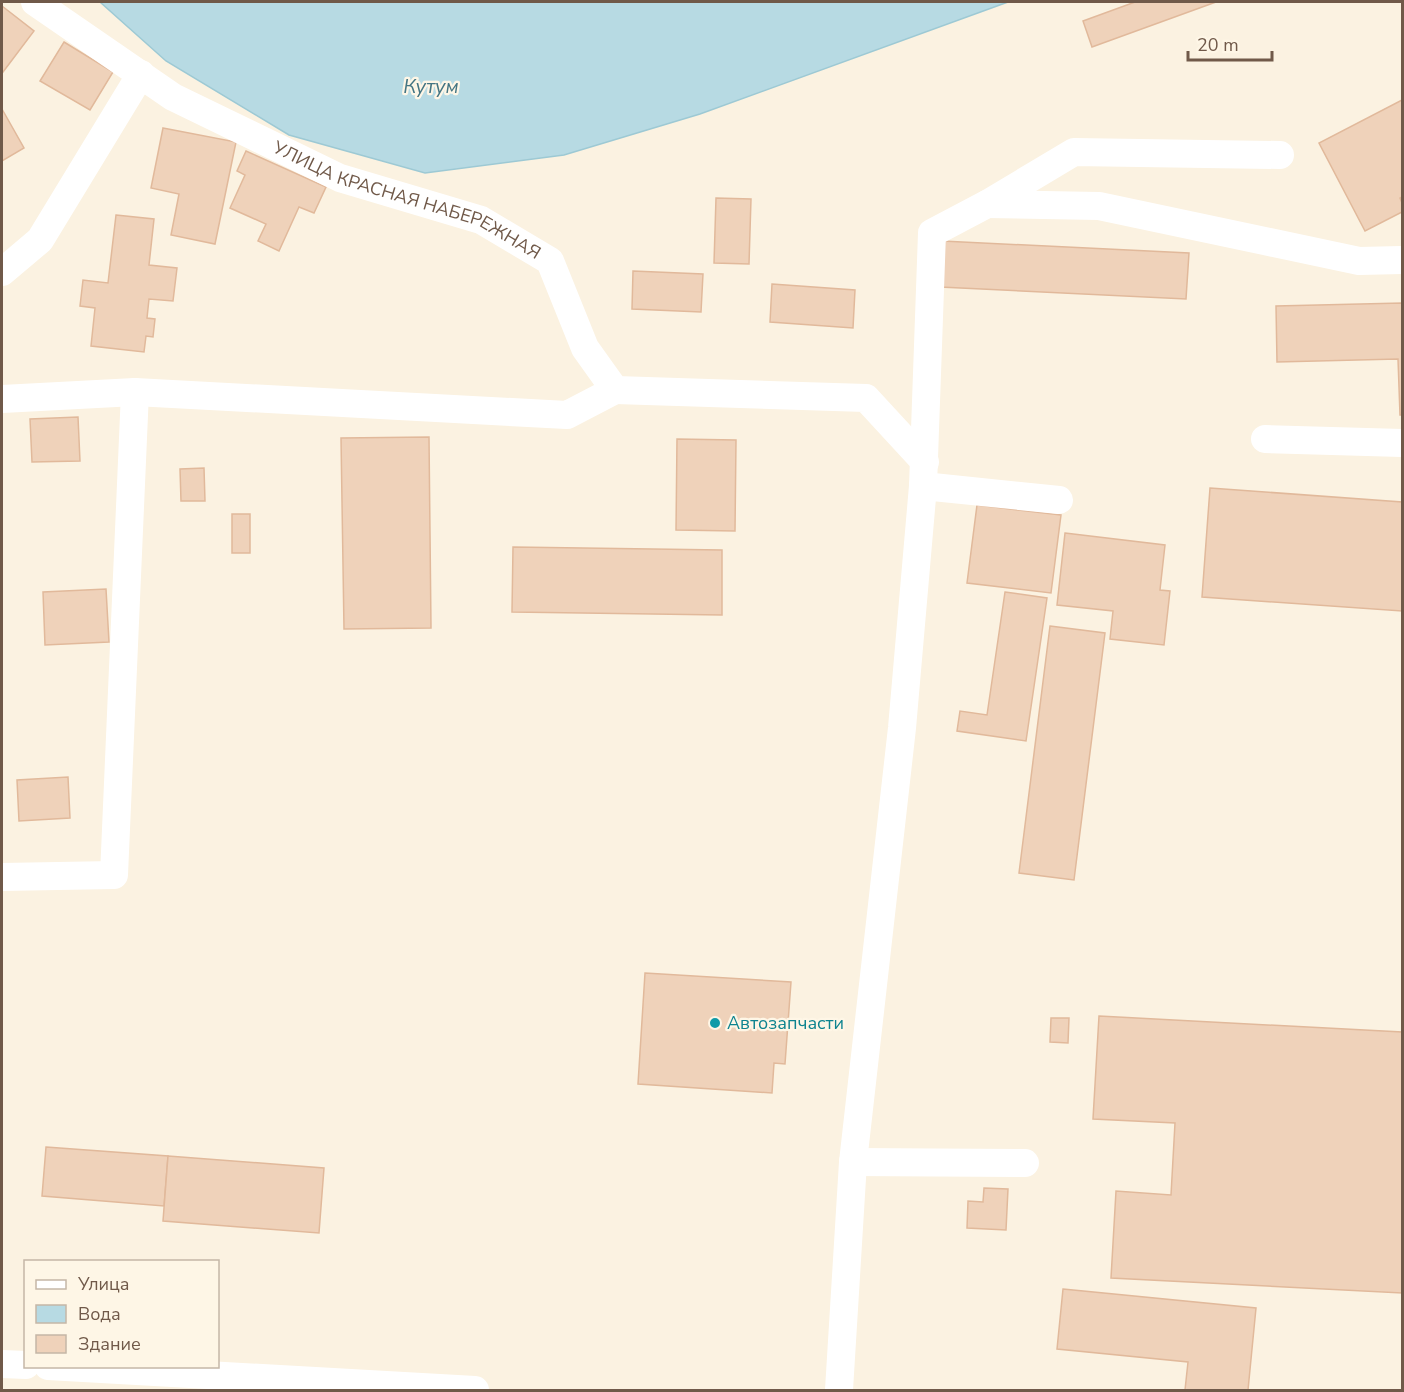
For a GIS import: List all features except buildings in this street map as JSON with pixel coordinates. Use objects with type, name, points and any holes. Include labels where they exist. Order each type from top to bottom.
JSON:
[{"type":"street","name":"УЛИЦА КРАСНАЯ НАБЕРЕЖНАЯ","points":[[35,2],[173,97],[340,178],[481,220],[549,261],[585,348],[615,390]]},
{"type":"street","points":[[2,272],[40,240],[141,74]]},
{"type":"street","points":[[838,1390],[853,1162],[903,728],[924,474],[932,233],[987,204],[1074,152],[1280,155]]},
{"type":"street","points":[[987,204],[1099,206],[1359,261],[1402,260]]},
{"type":"street","points":[[2,399],[135,392],[567,415],[615,390],[866,398],[924,474],[1059,500]]},
{"type":"street","points":[[2,877],[114,875],[135,392]]},
{"type":"street","points":[[1265,439],[1402,443]]},
{"type":"street","points":[[853,1162],[1025,1164]]},
{"type":"street","points":[[2,1364],[24,1365]]},
{"type":"street","points":[[84,1368],[475,1390]]},
{"type":"water","name":"Кутум","points":[[100,2],[1008,2],[700,114],[564,155],[425,173],[289,135],[166,61]]},
{"type":"place","name":"Автозапчасти","points":[[715,1023]]}]
